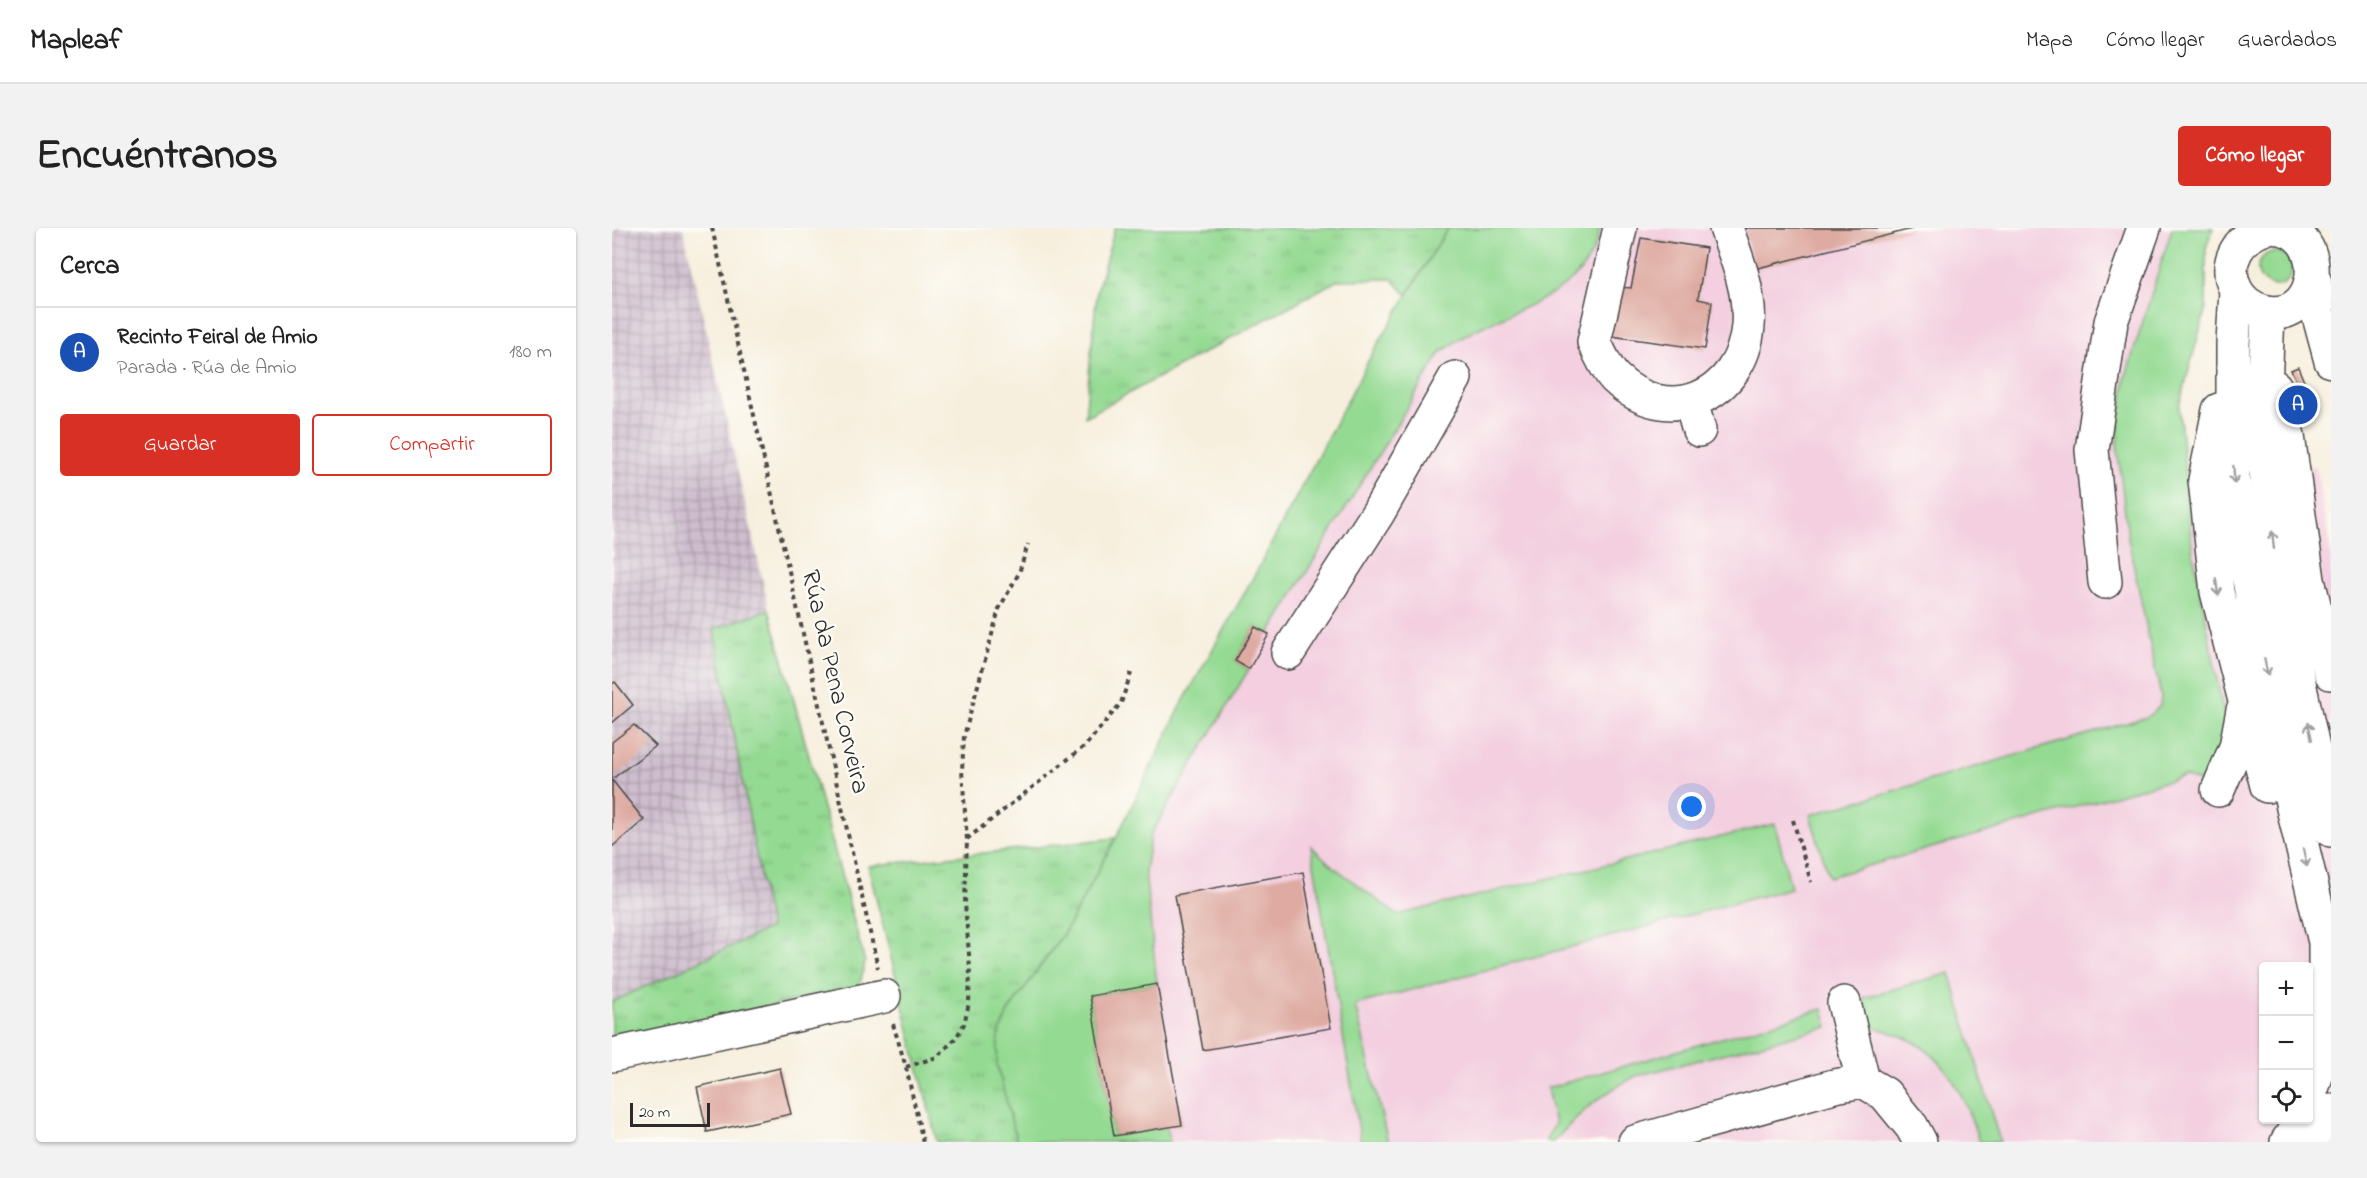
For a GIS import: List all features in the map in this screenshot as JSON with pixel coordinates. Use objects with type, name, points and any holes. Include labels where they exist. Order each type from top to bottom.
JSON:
[{"type":"street","points":[[1620,228],[1594,342],[1614,377],[1639,395],[1667,403],[1695,416],[1741,361],[1749,325],[1744,282],[1726,228]]},
{"type":"street","points":[[2105,582],[2092,450],[2111,322],[2144,228]]},
{"type":"street","points":[[2292,230],[2331,233]]},
{"type":"street","points":[[2292,230],[2312,250],[2323,278],[2318,313],[2331,362]]},
{"type":"street","points":[[2253,231],[2235,250],[2231,263],[2231,277],[2236,291],[2255,309],[2275,312],[2294,308],[2323,278]]},
{"type":"street","points":[[2236,291],[2233,343],[2233,477],[2246,564],[2293,808],[2325,942],[2325,1002],[2321,1061],[2313,1086]]},
{"type":"street","points":[[2275,312],[2267,355],[2263,441],[2278,586],[2331,830]]},
{"type":"street","points":[[2275,312],[2331,362]]},
{"type":"street","points":[[2233,343],[2205,480],[2217,591],[2267,786]]},
{"type":"street","points":[[2267,355],[2288,436],[2308,580],[2331,673]]},
{"type":"street","points":[[1288,653],[1378,513],[1455,378]]},
{"type":"street","points":[[2218,790],[2236,747],[2244,702]]},
{"type":"street","points":[[612,1055],[884,996]]},
{"type":"street","points":[[1844,1003],[1863,1081]]},
{"type":"street","points":[[1635,1142],[1834,1086],[1863,1081],[1885,1094],[1912,1127],[1920,1142]]},
{"type":"street","points":[[2318,1142],[2331,1111]]},
{"type":"street","points":[[2287,1142],[2299,1124]]},
{"type":"path","name":"Rúa da Pena Corveira","points":[[712,228],[884,996],[906,1067],[923,1142]]},
{"type":"path","points":[[906,1067],[937,1057],[956,1038],[964,1024],[969,1003],[970,968],[965,903],[966,840],[963,798],[964,736],[999,609],[1019,573],[1028,544]]},
{"type":"path","points":[[966,840],[1086,745],[1120,703],[1131,673]]},
{"type":"path","points":[[1793,820],[1811,882]]},
{"type":"shaded area","points":[[612,228],[683,228],[769,609],[714,629],[771,935],[612,1002]]},
{"type":"shaded area","points":[[1448,228],[2213,228],[2206,248],[2206,308],[2179,406],[2184,482],[2316,466],[2331,557],[2331,1142],[1017,1142],[1116,838],[1184,700],[1259,567],[1373,352]]},
{"type":"green space","points":[[1115,228],[1448,228],[1407,295],[1392,279],[1338,280],[1085,417],[1097,291]]},
{"type":"green space","points":[[1448,228],[1600,228],[1593,251],[1582,269],[1567,284],[1549,296],[1468,334],[1441,352],[1269,634],[1255,627],[1235,661],[1249,669],[1151,834],[1145,871],[1157,984],[1090,996],[1114,1136],[1166,1127],[1170,1142],[1017,1142],[997,1065],[998,1038],[1008,1012],[1066,930],[1116,838],[1184,700],[1259,567],[1373,352]]},
{"type":"green space","points":[[2172,228],[2213,228],[2206,248],[2206,308],[2179,406],[2192,547],[2227,731],[2208,786],[2185,776],[1829,877],[1810,815],[2147,717],[2160,706],[2161,697],[2128,538],[2117,444],[2125,379]]},
{"type":"green space","points":[[2275,252],[2287,257],[2292,269],[2287,281],[2275,286],[2263,281],[2258,269],[2263,257]]},
{"type":"green space","points":[[769,609],[865,962],[860,985],[612,1044],[612,1002],[770,928],[714,629]]},
{"type":"green space","points":[[1775,824],[1791,888],[1355,1005],[1388,1142],[1361,1142],[1311,846],[1330,864],[1397,915]]},
{"type":"green space","points":[[1116,838],[1066,930],[1008,1012],[1014,1131],[1017,1142],[937,1142],[868,866]]},
{"type":"green space","points":[[1950,973],[2000,1142],[1979,1142],[1969,1112],[1955,1083],[1936,1058],[1924,1048],[1905,1038],[1870,1026],[1863,998]]},
{"type":"green space","points":[[1823,1009],[1828,1027],[1636,1076],[1591,1105],[1553,1142],[1545,1142],[1555,1124],[1547,1088]]},
{"type":"building","points":[[1744,228],[1912,228],[1912,229],[1754,269]]},
{"type":"building","points":[[1641,238],[1706,248],[1698,299],[1712,302],[1705,349],[1611,336],[1619,287],[1631,288]]},
{"type":"building","points":[[2298,367],[2305,384],[2299,386],[2291,370]]},
{"type":"building","points":[[1255,627],[1269,634],[1249,669],[1235,661]]},
{"type":"building","points":[[615,682],[633,705],[612,723],[612,684]]},
{"type":"building","points":[[634,725],[656,746],[612,779],[612,742]]},
{"type":"building","points":[[612,780],[644,820],[612,847]]},
{"type":"building","points":[[1303,872],[1331,1028],[1203,1050],[1175,895]]},
{"type":"building","points":[[1157,984],[1182,1125],[1114,1136],[1090,996]]},
{"type":"building","points":[[780,1068],[791,1114],[707,1132],[697,1087]]},
{"type":"place","name":"Recinto Feiral de Amio","points":[[2298,405]]}]
